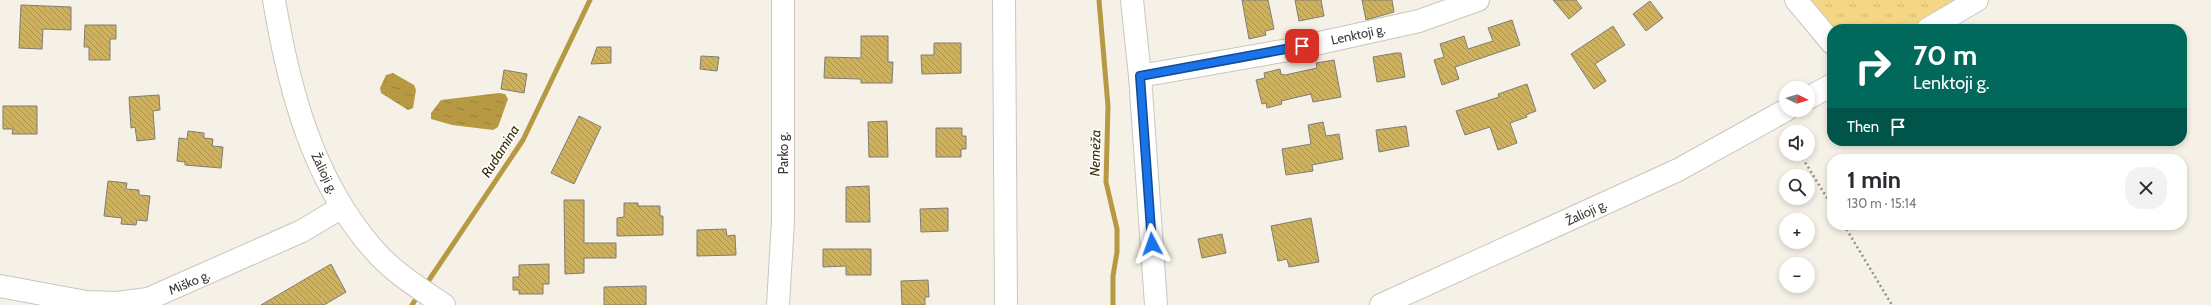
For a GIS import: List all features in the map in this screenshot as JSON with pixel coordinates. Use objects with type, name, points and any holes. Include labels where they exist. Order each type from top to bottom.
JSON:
[{"type":"street","name":"Žalioji g.","points":[[274,0],[299,113],[319,165],[342,207],[375,251],[439,302]]},
{"type":"street","name":"Parko g.","points":[[778,305],[782,221],[783,0]]},
{"type":"street","points":[[1004,0],[1006,305]]},
{"type":"street","points":[[1132,0],[1140,76],[1156,305]]},
{"type":"street","name":"Lenktoji g.","points":[[1140,76],[1288,50],[1419,21],[1478,0]]},
{"type":"street","points":[[1796,0],[1827,36]]},
{"type":"street","points":[[1936,24],[1977,0]]},
{"type":"street","points":[[1815,94],[1827,88]]},
{"type":"street","name":"Žalioji g.","points":[[1381,305],[1678,170],[1779,114]]},
{"type":"street","name":"Miško g.","points":[[0,286],[86,302],[117,303],[148,299],[302,231],[342,207]]},
{"type":"path","points":[[1804,161],[1827,198]]},
{"type":"path","points":[[1847,230],[1892,305]]},
{"type":"green space","points":[[1806,0],[1957,0],[1916,24],[1828,24]]},
{"type":"water","points":[[393,73],[414,85],[416,90],[413,108],[408,110],[381,93],[380,88],[386,75]]},
{"type":"water","points":[[499,93],[505,94],[508,99],[498,127],[493,130],[452,125],[431,119],[431,113],[441,100]]},
{"type":"building","points":[[1242,0],[1268,0],[1274,29],[1265,31],[1266,35],[1249,39]]},
{"type":"building","points":[[1295,0],[1321,0],[1324,16],[1299,21]]},
{"type":"building","points":[[1362,0],[1392,0],[1394,12],[1366,20]]},
{"type":"building","points":[[1553,0],[1576,0],[1582,8],[1569,19]]},
{"type":"building","points":[[1650,1],[1663,18],[1646,31],[1633,14]]},
{"type":"building","points":[[21,5],[71,7],[71,30],[43,29],[42,49],[19,48]]},
{"type":"building","points":[[1512,20],[1520,45],[1455,67],[1459,79],[1442,85],[1434,60],[1444,57],[1440,44],[1464,36],[1468,49],[1493,41],[1488,28]]},
{"type":"building","points":[[85,25],[116,25],[116,39],[110,39],[110,60],[89,60],[89,47],[84,47]]},
{"type":"building","points":[[1613,26],[1625,45],[1595,64],[1606,81],[1594,89],[1571,54]]},
{"type":"building","points":[[861,36],[888,36],[888,62],[893,62],[892,83],[861,83],[861,79],[824,78],[825,57],[861,58]]},
{"type":"building","points":[[934,43],[961,43],[961,73],[922,74],[921,55],[934,55]]},
{"type":"building","points":[[597,47],[611,47],[611,63],[591,64]]},
{"type":"building","points":[[1401,53],[1405,77],[1377,82],[1373,57]]},
{"type":"building","points":[[701,56],[719,57],[717,71],[700,69]]},
{"type":"building","points":[[1334,60],[1341,97],[1313,102],[1311,94],[1281,101],[1282,104],[1267,108],[1266,103],[1262,104],[1256,80],[1265,78],[1264,73],[1280,69],[1281,74],[1285,75],[1317,68],[1316,63]]},
{"type":"building","points":[[504,70],[527,74],[524,93],[501,89]]},
{"type":"building","points":[[1527,84],[1536,111],[1526,115],[1527,117],[1510,123],[1517,143],[1498,150],[1490,127],[1465,135],[1456,111],[1499,97],[1498,94]]},
{"type":"building","points":[[159,95],[160,110],[153,111],[155,139],[137,141],[135,127],[131,128],[129,97]]},
{"type":"building","points":[[3,106],[37,106],[37,134],[12,134],[13,129],[3,129]]},
{"type":"building","points":[[579,116],[601,127],[574,184],[551,173]]},
{"type":"building","points":[[887,121],[888,157],[869,157],[868,122]]},
{"type":"building","points":[[1323,122],[1326,136],[1339,134],[1343,159],[1312,165],[1313,171],[1286,175],[1282,149],[1311,144],[1308,125]]},
{"type":"building","points":[[1406,126],[1409,146],[1379,152],[1376,130]]},
{"type":"building","points":[[936,128],[962,128],[962,136],[966,136],[966,149],[961,149],[961,157],[936,157]]},
{"type":"building","points":[[188,131],[204,133],[204,138],[213,139],[212,146],[223,147],[221,168],[185,165],[185,162],[177,161],[179,138],[187,139]]},
{"type":"building","points":[[108,181],[127,183],[126,189],[139,190],[139,195],[150,196],[147,221],[137,220],[136,225],[121,224],[122,218],[104,216]]},
{"type":"building","points":[[869,186],[870,222],[846,222],[846,187]]},
{"type":"building","points":[[564,200],[584,200],[584,243],[616,243],[616,258],[584,258],[584,273],[565,274]]},
{"type":"building","points":[[624,203],[638,203],[638,206],[660,206],[660,216],[663,216],[663,235],[617,236],[617,218],[624,217]]},
{"type":"building","points":[[948,208],[948,231],[921,232],[920,209]]},
{"type":"building","points":[[1311,218],[1319,262],[1289,267],[1287,259],[1278,261],[1271,226]]},
{"type":"building","points":[[726,229],[727,236],[735,235],[736,255],[697,256],[697,230]]},
{"type":"building","points":[[1222,234],[1226,253],[1202,258],[1198,239]]},
{"type":"building","points":[[823,249],[871,249],[871,275],[846,275],[846,266],[823,267]]},
{"type":"building","points":[[331,264],[346,292],[324,305],[261,305]]},
{"type":"building","points":[[549,264],[549,284],[543,284],[543,294],[519,294],[519,290],[513,290],[513,277],[519,277],[519,265]]},
{"type":"building","points":[[928,280],[929,297],[925,297],[925,305],[902,305],[901,281]]},
{"type":"building","points":[[646,286],[646,305],[604,305],[604,287]]},
{"type":"waterway","name":"Rudamina","points":[[425,286],[523,140],[590,0]]},
{"type":"waterway","name":"Nemėža","points":[[1099,0],[1108,106],[1106,182],[1117,229],[1117,252],[1113,276],[1113,305]]},
{"type":"waterway","name":"Rudamina","points":[[412,305],[419,294]]},
{"type":"route","points":[[1152,244],[1140,76],[1288,50],[1302,46]]}]
